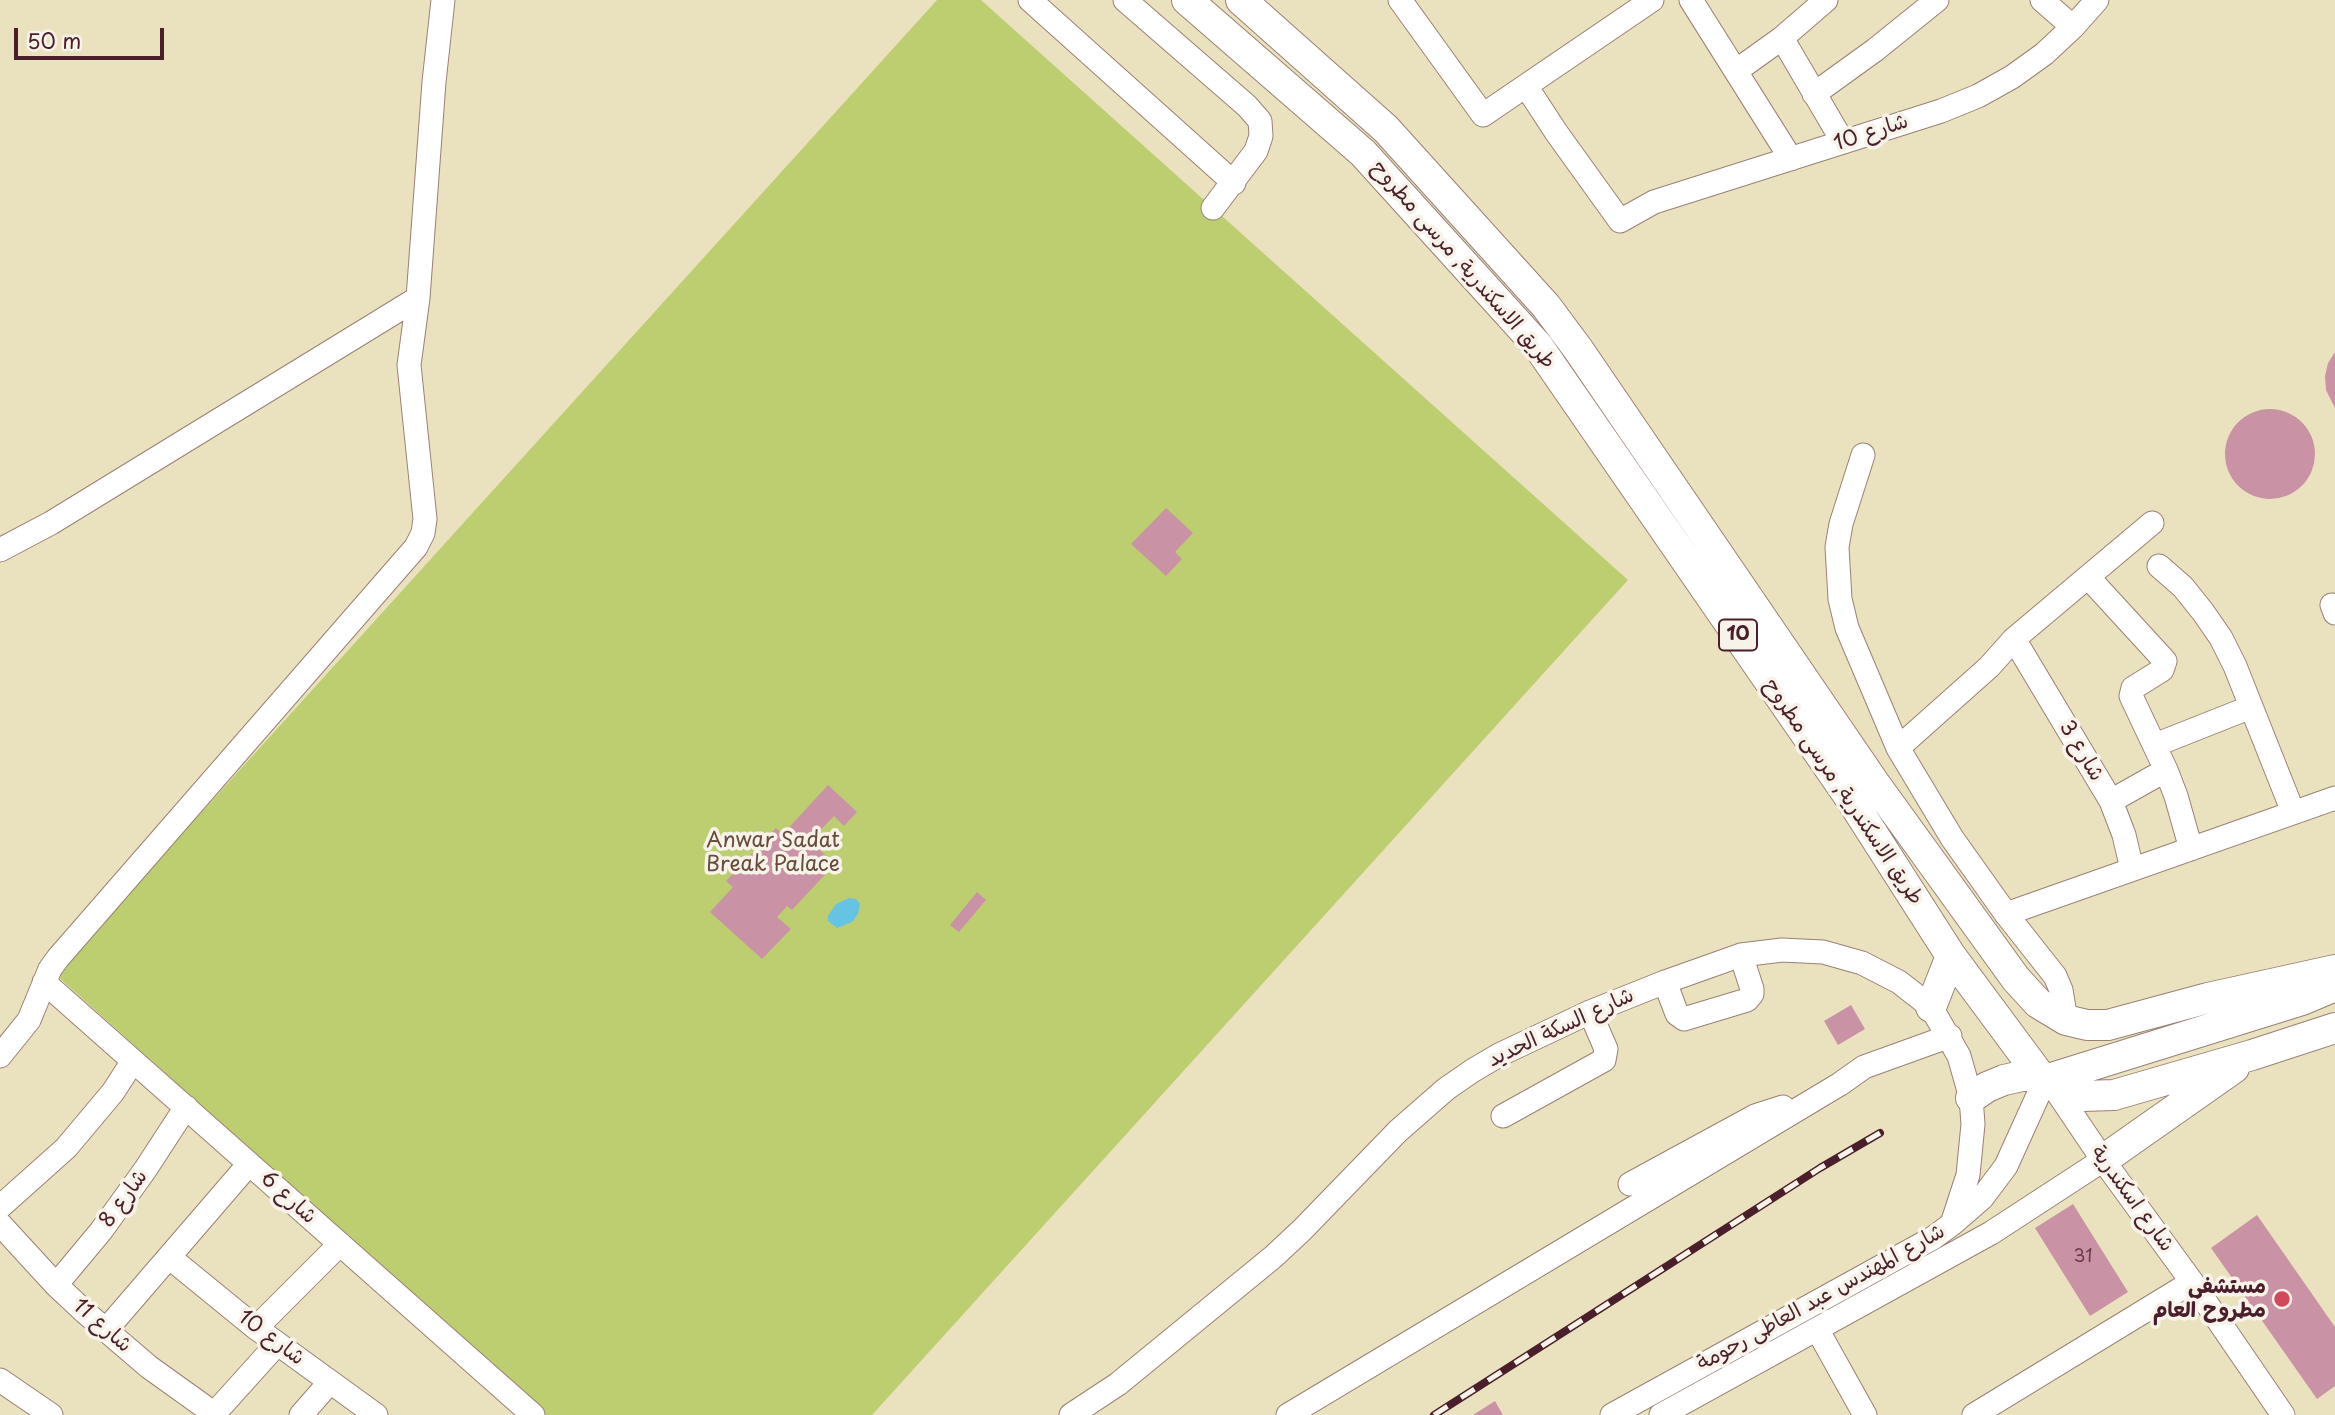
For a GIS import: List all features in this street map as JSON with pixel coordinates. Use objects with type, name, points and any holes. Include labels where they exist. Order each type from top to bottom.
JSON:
[{"type":"main road","name":"طريق الاسكندرية, مرسى مطروح","points":[[1187,0],[1363,153],[1538,346],[1850,798],[1951,956],[2046,1081]]},
{"type":"main road","name":"طريق الاسكندرية, مرسى مطروح","points":[[1241,0],[1386,129],[1546,306],[1586,360],[1873,781],[2016,979],[2038,1003],[2066,1020],[2087,1025],[2108,1025],[2208,998],[2335,970]]},
{"type":"main road","points":[[1931,1007],[1951,956]]},
{"type":"main road","points":[[2046,1081],[2302,1000],[2335,986]]},
{"type":"main road","points":[[1971,1098],[1986,1087],[2022,1076],[2046,1081],[2083,1096],[2106,1096],[2252,1055],[2335,1028]]},
{"type":"main road","points":[[2103,1160],[2252,1055]]},
{"type":"street","points":[[0,1056],[35,1010],[44,982],[58,958],[416,547],[423,533],[425,519],[409,365],[418,298],[443,0]]},
{"type":"street","points":[[1030,0],[1234,183]]},
{"type":"street","points":[[1125,0],[1247,106],[1260,121],[1261,136],[1256,151],[1213,208]]},
{"type":"street","points":[[1400,0],[1483,115],[1651,0]]},
{"type":"street","points":[[1691,0],[1791,159]]},
{"type":"street","points":[[1736,71],[1782,38],[1826,0]]},
{"type":"street","points":[[1814,94],[1937,0]]},
{"type":"street","points":[[2042,0],[2073,27]]},
{"type":"street","name":"شارع 10","points":[[1526,86],[1620,221],[1654,202],[1941,111],[1978,96],[2012,77],[2043,54],[2073,27],[2097,0]]},
{"type":"street","points":[[1782,38],[1843,142]]},
{"type":"street","points":[[0,550],[51,523],[418,298]]},
{"type":"street","points":[[1863,455],[1840,524],[1837,575],[1847,628],[1898,748],[1934,811],[2006,914],[2055,976],[2061,990],[2066,1020]]},
{"type":"street","points":[[1898,748],[1989,667],[2014,639],[2152,523]]},
{"type":"street","points":[[2159,566],[2183,587],[2215,629],[2235,667],[2293,812]]},
{"type":"street","points":[[2088,577],[2165,661],[2162,670],[2133,688],[2131,696],[2166,770],[2191,849]]},
{"type":"street","name":"شارع 3","points":[[2014,639],[2111,801],[2124,835],[2132,869]]},
{"type":"street","points":[[2155,746],[2251,707]]},
{"type":"street","points":[[2111,801],[2166,770]]},
{"type":"street","points":[[2006,914],[2335,798]]},
{"type":"street","name":"شارع السكة الحديد","points":[[1071,1415],[1124,1380],[1287,1245],[1398,1131],[1446,1089],[1499,1055],[1590,1012],[1741,956],[1782,950],[1823,953],[1862,963],[1899,982],[1931,1007],[1950,1036],[1959,1056],[1971,1098],[1972,1149],[1968,1175],[1952,1224]]},
{"type":"street","points":[[1665,982],[1677,1014],[1684,1019],[1747,1000],[1752,989],[1741,956]]},
{"type":"street","name":"شارع 6","points":[[44,982],[533,1415]]},
{"type":"street","points":[[1503,1116],[1604,1060],[1606,1049],[1590,1012]]},
{"type":"street","points":[[1288,1415],[1864,1067],[1950,1036]]},
{"type":"street","points":[[0,1207],[74,1139],[113,1092],[133,1061]]},
{"type":"street","name":"شارع اسكندرية","points":[[2046,1081],[2192,1282],[2283,1415]]},
{"type":"street","name":"شارع المهندس عبد العاطى رحومة","points":[[1612,1415],[1933,1238],[1952,1224],[1982,1198],[2006,1166],[2046,1081]]},
{"type":"street","points":[[1630,1184],[1755,1116],[1815,1098]]},
{"type":"street","name":"شارع 8","points":[[56,1285],[145,1171],[186,1107]]},
{"type":"street","name":"شارع المهندس عبد العاطى رحومة","points":[[1661,1415],[1688,1409],[1817,1329],[1991,1233],[2103,1160]]},
{"type":"street","points":[[106,1330],[249,1164]]},
{"type":"street","name":"شارع 11","points":[[0,1224],[56,1285],[106,1330],[149,1367],[215,1415]]},
{"type":"street","points":[[256,1328],[340,1244]]},
{"type":"street","name":"شارع 10","points":[[169,1257],[256,1328],[376,1415]]},
{"type":"street","points":[[1974,1415],[2192,1282]]},
{"type":"street","points":[[1817,1329],[1865,1415]]},
{"type":"street","points":[[215,1415],[277,1343]]},
{"type":"street","points":[[0,1380],[51,1415]]},
{"type":"street","points":[[301,1415],[330,1382]]},
{"type":"green space","name":"Anwar Sadat Break Palace","points":[[937,0],[981,0],[1628,580],[872,1415],[546,1415],[55,974]]},
{"type":"water","points":[[849,898],[856,899],[860,904],[858,914],[852,922],[837,928],[828,921],[828,916],[836,904]]},
{"type":"building","points":[[2335,352],[2335,408],[2326,390],[2325,376],[2328,363]]},
{"type":"building","points":[[2270,409],[2287,412],[2302,422],[2312,437],[2315,454],[2312,471],[2302,486],[2287,496],[2270,499],[2253,496],[2238,486],[2228,471],[2225,454],[2228,437],[2238,422],[2253,412]]},
{"type":"building","points":[[1166,508],[1193,533],[1175,552],[1182,559],[1166,576],[1131,544]]},
{"type":"building","points":[[828,785],[857,812],[844,826],[834,816],[810,841],[835,864],[792,910],[787,906],[777,917],[791,929],[762,959],[710,912],[733,887],[726,881],[776,828],[783,834]]},
{"type":"building","points":[[977,892],[986,900],[959,932],[950,925]]},
{"type":"building","points":[[1851,1005],[1865,1029],[1838,1045],[1824,1021]]},
{"type":"building","points":[[2073,1204],[2128,1292],[2090,1316],[2035,1228]]},
{"type":"building","points":[[2257,1215],[2335,1327],[2335,1386],[2317,1399],[2211,1248]]},
{"type":"building","points":[[1495,1401],[1503,1415],[1473,1415]]},
{"type":"railway","points":[[1434,1415],[1820,1168],[1880,1133]]},
{"type":"place","name":"مستشفى مطروح العام","points":[[2282,1299]]}]
